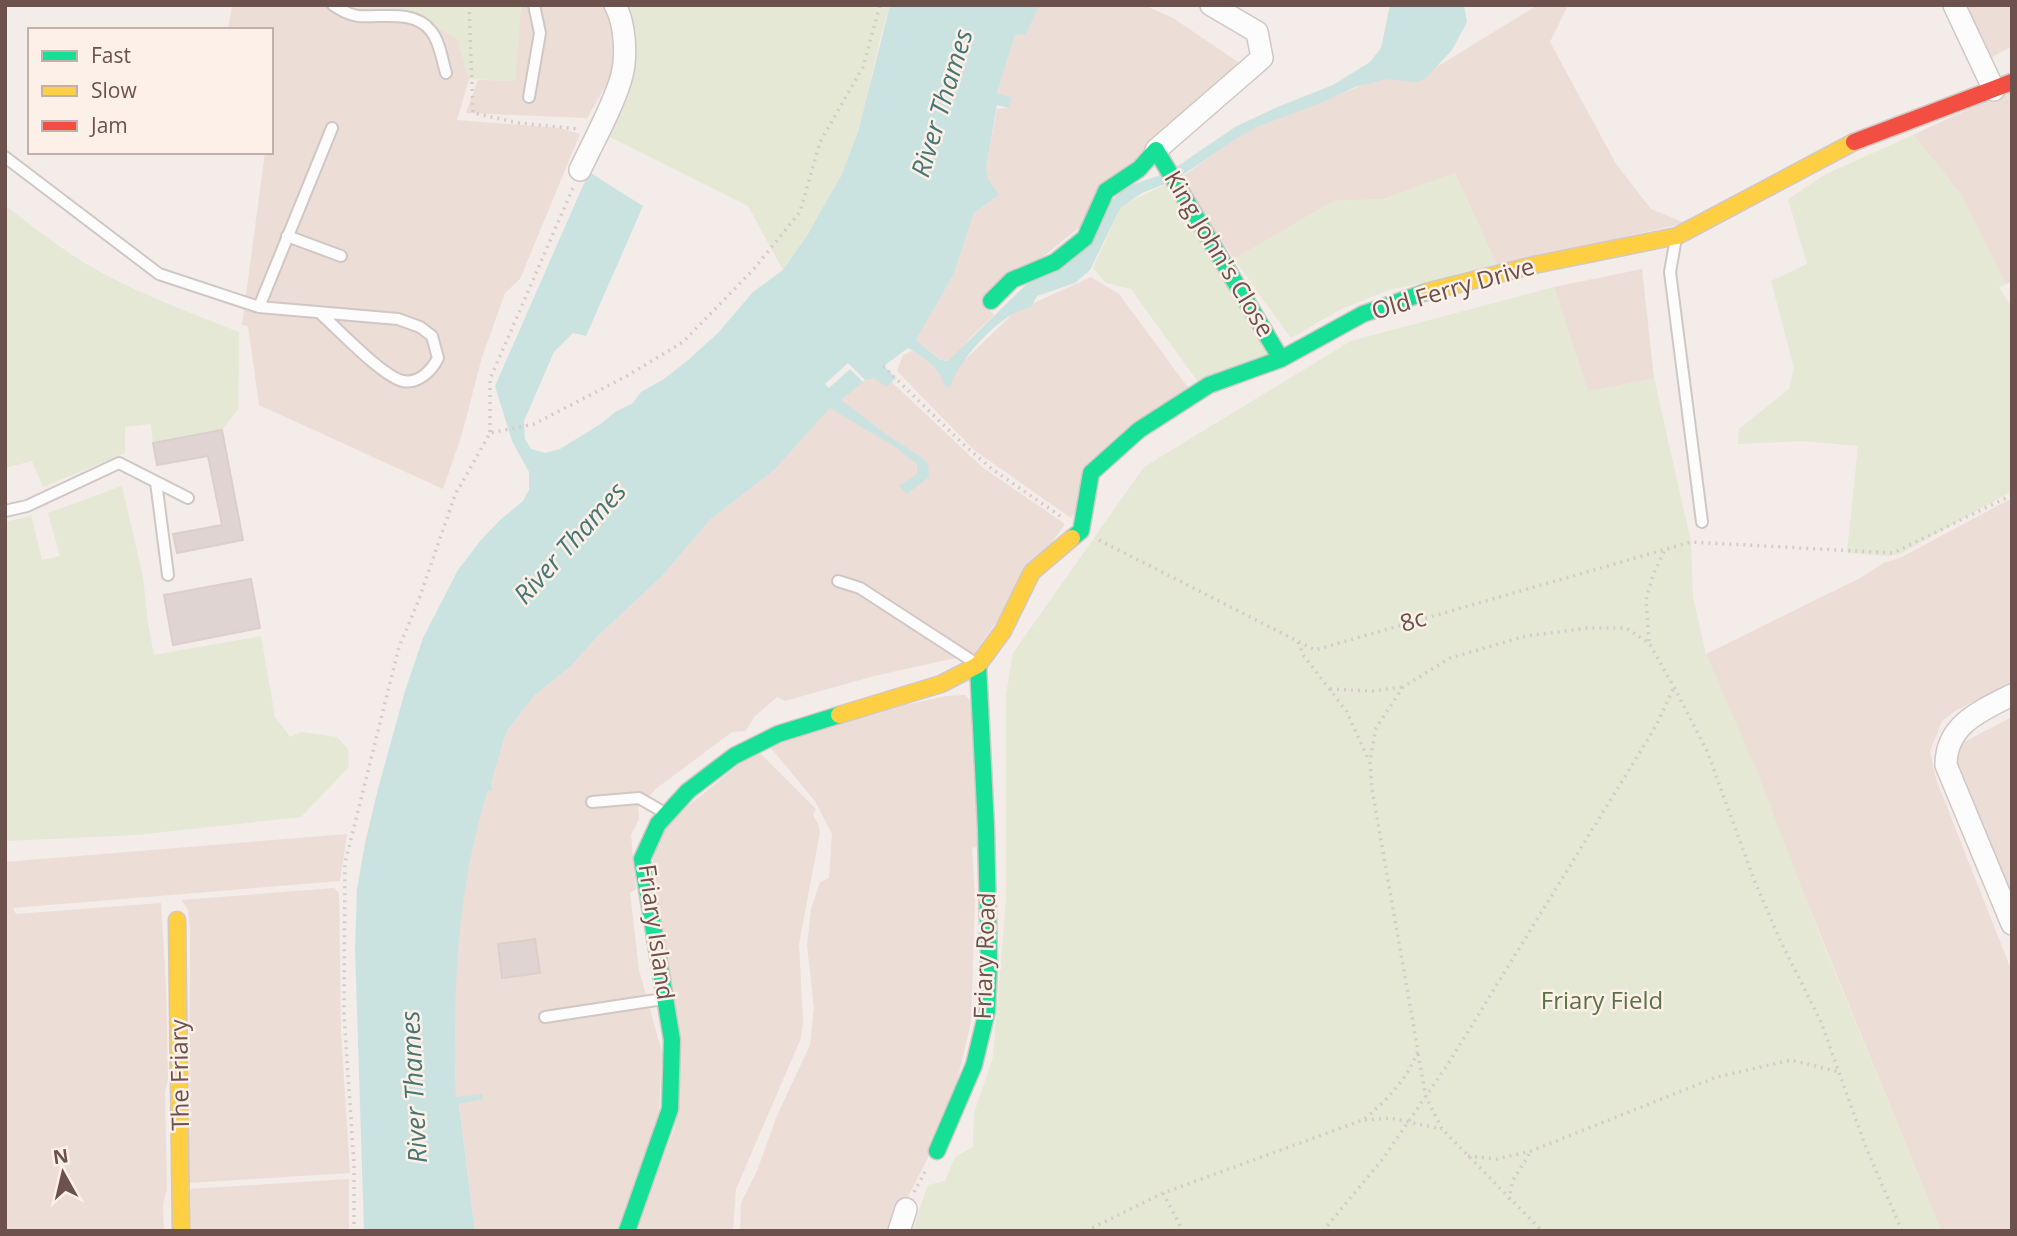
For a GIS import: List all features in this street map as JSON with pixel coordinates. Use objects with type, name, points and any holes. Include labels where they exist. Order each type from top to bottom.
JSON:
[{"type":"street","points":[[580,170],[622,74],[620,14],[615,5]]},
{"type":"street","name":"King John's Close","points":[[991,300],[1012,280],[1055,262],[1085,238],[1106,191],[1139,169],[1156,150],[1262,58],[1257,32],[1211,5]]},
{"type":"street","points":[[1954,5],[2003,86]]},
{"type":"street","name":"Old Ferry Drive","points":[[1081,531],[1091,473],[1139,430],[1209,385],[1281,359],[1363,314],[1422,293],[1534,265],[1677,236],[1850,143],[2003,86]]},
{"type":"street","name":"King John's Close","points":[[1156,150],[1281,359]]},
{"type":"street","points":[[978,665],[1003,631],[1032,572],[1081,531]]},
{"type":"street","name":"Friary Island","points":[[627,1231],[670,1109],[672,1040],[642,859],[658,824],[688,791],[734,756],[778,734],[941,684],[978,665]]},
{"type":"street","name":"Friary Road","points":[[937,1151],[976,1059],[987,1012],[985,783],[978,665]]},
{"type":"street","points":[[2012,695],[1962,724],[1948,743],[1946,765],[2012,924]]},
{"type":"street","name":"The Friary","points":[[177,919],[181,1231]]},
{"type":"street","points":[[899,1231],[906,1209]]},
{"type":"lane","points":[[333,5],[358,16],[396,15],[423,24],[435,38],[446,73]]},
{"type":"lane","points":[[529,97],[540,33],[534,5]]},
{"type":"lane","points":[[259,307],[332,128]]},
{"type":"lane","points":[[5,157],[159,274],[259,307],[321,314],[367,314],[397,319],[420,327],[432,336],[438,358],[433,368],[425,375],[413,381],[402,381],[384,369],[321,314]]},
{"type":"lane","points":[[286,236],[341,256]]},
{"type":"lane","points":[[1677,236],[1670,272],[1702,522]]},
{"type":"lane","points":[[5,511],[27,506],[119,463],[188,498]]},
{"type":"lane","points":[[156,482],[168,575]]},
{"type":"lane","points":[[838,581],[860,588],[978,665]]},
{"type":"lane","points":[[592,802],[639,798],[667,814]]},
{"type":"lane","points":[[545,1017],[665,999]]},
{"type":"path","points":[[470,5],[473,113],[519,123],[598,131]]},
{"type":"path","points":[[490,433],[534,424],[625,377],[683,342],[753,270],[800,212],[820,142],[863,68],[880,5]]},
{"type":"path","points":[[354,1231],[354,1164],[344,1014],[345,863],[399,647],[418,602],[455,495],[490,433],[490,379],[580,170]]},
{"type":"path","name":"8c","points":[[883,366],[992,469],[1081,531],[1315,650],[1691,542],[1893,553],[2012,495]]},
{"type":"path","points":[[1665,549],[1653,575],[1646,600],[1649,643],[1707,751],[1755,882],[1780,940],[1821,1022],[1865,1145],[1902,1231]]},
{"type":"path","points":[[1330,689],[1373,691],[1403,687],[1450,658],[1526,636],[1588,628],[1626,628],[1649,643]]},
{"type":"path","points":[[1298,642],[1304,656],[1347,712],[1370,763],[1385,867],[1426,1097],[1442,1129],[1542,1231]]},
{"type":"path","points":[[1370,763],[1376,728],[1403,687]]},
{"type":"path","points":[[1323,1231],[1382,1160],[1448,1064],[1656,726],[1674,687]]},
{"type":"path","points":[[1363,1120],[1386,1101],[1411,1068],[1418,1051]]},
{"type":"path","points":[[1468,1156],[1497,1159],[1531,1151],[1717,1077],[1791,1060],[1841,1072]]},
{"type":"path","points":[[1086,1231],[1163,1193],[1363,1120],[1390,1118],[1442,1129]]},
{"type":"path","points":[[906,1209],[937,1151]]},
{"type":"path","points":[[1509,1200],[1513,1182],[1531,1151]]},
{"type":"path","points":[[1163,1193],[1183,1231]]},
{"type":"shaded area","points":[[232,5],[344,5],[350,8],[408,11],[457,38],[469,79],[457,120],[559,128],[580,134],[520,279],[505,293],[482,357],[462,434],[443,489],[259,405],[248,326],[242,325],[265,154],[273,154],[273,28],[228,28]]},
{"type":"shaded area","points":[[521,5],[610,5],[619,33],[612,75],[587,118],[466,113],[478,80],[515,81]]},
{"type":"shaded area","points":[[1040,5],[1144,5],[1173,18],[1241,64],[1088,220],[984,305],[994,315],[953,358],[942,360],[916,340],[954,274],[974,213],[999,195],[988,178],[986,168],[997,109],[1008,108],[1010,97],[997,93],[1015,34],[1026,34]]},
{"type":"shaded area","points":[[1538,5],[1568,5],[1550,42],[1616,164],[1651,209],[1685,223],[1497,266],[1455,173],[1384,199],[1334,201],[1234,259],[1179,179],[1250,128],[1384,77],[1414,81]]},
{"type":"shaded area","points":[[1949,5],[2012,5],[2012,46],[1981,63]]},
{"type":"shaded area","points":[[2012,89],[2012,281],[2006,284],[1961,194],[1913,135]]},
{"type":"shaded area","points":[[1642,269],[1654,378],[1588,392],[1554,287]]},
{"type":"shaded area","points":[[1091,277],[1119,294],[1195,397],[1139,424],[1071,518],[974,450],[897,371],[903,355],[912,351],[951,373],[1016,311]]},
{"type":"shaded area","points":[[880,371],[982,467],[1065,524],[974,654],[874,676],[785,701],[777,697],[754,717],[746,731],[732,732],[657,788],[638,808],[639,819],[631,835],[636,889],[630,893],[639,970],[662,1052],[659,1114],[620,1231],[475,1231],[459,1103],[483,1098],[456,1098],[454,1024],[457,946],[461,905],[475,829],[488,790],[493,790],[491,784],[506,732],[535,695],[570,667],[599,635],[662,576],[711,519],[773,470],[830,407]]},
{"type":"shaded area","points":[[2012,498],[2012,682],[1955,711],[1942,721],[1930,751],[1936,779],[2012,972],[2012,1231],[1941,1231],[1706,654],[1860,578],[1884,563],[1902,557]]},
{"type":"shaded area","points":[[965,695],[971,701],[992,843],[972,848],[975,900],[971,1023],[951,1106],[893,1231],[740,1231],[741,1203],[810,1045],[814,1008],[807,945],[811,909],[820,882],[829,878],[832,834],[815,801],[760,735],[947,696]]},
{"type":"shaded area","points":[[2012,717],[2012,906],[1982,835],[1954,756],[1962,743]]},
{"type":"shaded area","points":[[757,750],[816,809],[813,815],[820,832],[799,944],[803,1022],[801,1038],[736,1189],[733,1231],[635,1231],[675,1127],[651,836]]},
{"type":"shaded area","points":[[347,834],[340,881],[13,908],[16,914],[161,903],[168,1078],[165,1092],[167,1189],[163,1205],[164,1231],[5,1231],[5,862]]},
{"type":"shaded area","points":[[334,888],[339,893],[341,1032],[350,1173],[189,1183],[190,928],[188,910],[182,900]]},
{"type":"shaded area","points":[[349,1179],[349,1231],[184,1231],[189,1189]]},
{"type":"green space","points":[[344,5],[521,5],[515,81],[469,79],[457,38],[409,11],[350,8]]},
{"type":"green space","points":[[634,5],[890,5],[852,151],[826,204],[783,270],[748,206],[598,131],[622,74],[620,14]]},
{"type":"green space","points":[[1913,135],[1961,194],[2006,284],[1999,287],[2012,308],[2012,491],[1900,554],[1888,556],[1847,553],[1858,446],[1803,441],[1738,444],[1739,429],[1789,389],[1794,368],[1771,281],[1807,264],[1788,199],[1826,174]]},
{"type":"green space","points":[[1455,173],[1497,266],[1389,290],[1341,309],[1291,338],[1234,259],[1334,201],[1384,199]]},
{"type":"green space","points":[[1169,183],[1282,347],[1206,393],[1131,289],[1106,283],[1093,268],[1122,205]]},
{"type":"green space","points":[[5,205],[89,266],[152,297],[239,332],[238,409],[222,430],[153,443],[151,424],[125,427],[125,453],[43,487],[32,461],[5,468]]},
{"type":"green space","name":"Friary Field","points":[[1554,287],[1588,392],[1654,378],[1691,542],[1693,597],[1706,654],[1757,771],[1820,936],[1941,1231],[912,1231],[928,1185],[945,1181],[955,1157],[973,1147],[974,1113],[993,1057],[1006,899],[1006,695],[1013,653],[1144,467],[1351,341]]},
{"type":"green space","points":[[122,486],[143,577],[154,655],[261,636],[275,717],[290,737],[301,732],[337,737],[348,749],[349,767],[301,817],[135,835],[5,841],[5,522],[31,516],[42,560],[60,556],[48,513]]},
{"type":"water","name":"River Thames","points":[[890,5],[1040,5],[1026,34],[1015,35],[997,93],[1011,97],[1009,108],[997,105],[986,168],[988,178],[999,195],[974,213],[954,274],[916,340],[941,360],[948,361],[1126,187],[1169,172],[1235,127],[1333,85],[1370,62],[1381,48],[1390,5],[1464,5],[1467,22],[1452,50],[1424,80],[1414,82],[1387,79],[1355,87],[1257,127],[1175,180],[1142,193],[1121,207],[1090,270],[1075,283],[1037,296],[1031,307],[1006,318],[994,327],[972,350],[950,387],[945,386],[931,364],[908,348],[884,366],[896,378],[886,387],[874,378],[865,380],[848,363],[825,384],[829,388],[850,369],[863,382],[841,400],[921,457],[928,464],[929,477],[907,494],[899,486],[917,474],[917,464],[892,445],[830,408],[774,470],[711,519],[662,576],[599,635],[570,667],[535,695],[506,732],[491,784],[493,791],[488,790],[477,828],[463,904],[456,981],[456,1097],[482,1094],[483,1099],[459,1104],[475,1231],[364,1231],[355,949],[357,889],[378,789],[405,691],[423,638],[458,570],[481,540],[523,501],[529,490],[529,472],[512,441],[495,386],[589,172],[643,206],[586,336],[573,333],[554,352],[524,421],[525,439],[531,449],[545,453],[560,449],[602,423],[615,412],[633,403],[641,392],[664,379],[718,333],[753,292],[783,270],[809,232],[841,176],[858,132]]},
{"type":"building","points":[[222,430],[243,540],[177,553],[173,534],[222,525],[208,456],[157,465],[153,443]]},
{"type":"building","points":[[251,579],[260,628],[173,645],[164,595]]},
{"type":"building","points":[[535,939],[540,973],[502,978],[498,944]]},
{"type":"traffic: fast","points":[[991,301],[1012,280],[1055,262],[1085,238],[1106,191],[1139,169],[1156,150],[1281,359]]},
{"type":"traffic: fast","points":[[1072,538],[1081,531],[1091,473],[1139,430],[1209,385],[1281,359],[1363,314],[1426,292]]},
{"type":"traffic: fast","points":[[937,1151],[974,1065],[987,1011],[989,963],[986,828],[978,665]]},
{"type":"traffic: fast","points":[[627,1231],[670,1109],[672,1040],[642,859],[658,824],[688,791],[734,756],[778,734],[839,715]]},
{"type":"traffic: slow","points":[[1426,292],[1534,265],[1677,236],[1854,142]]},
{"type":"traffic: slow","points":[[839,715],[941,684],[978,665],[1003,631],[1032,572],[1072,538]]},
{"type":"traffic: slow","points":[[177,920],[181,1231]]},
{"type":"traffic: jam","points":[[1854,142],[2012,82]]}]
